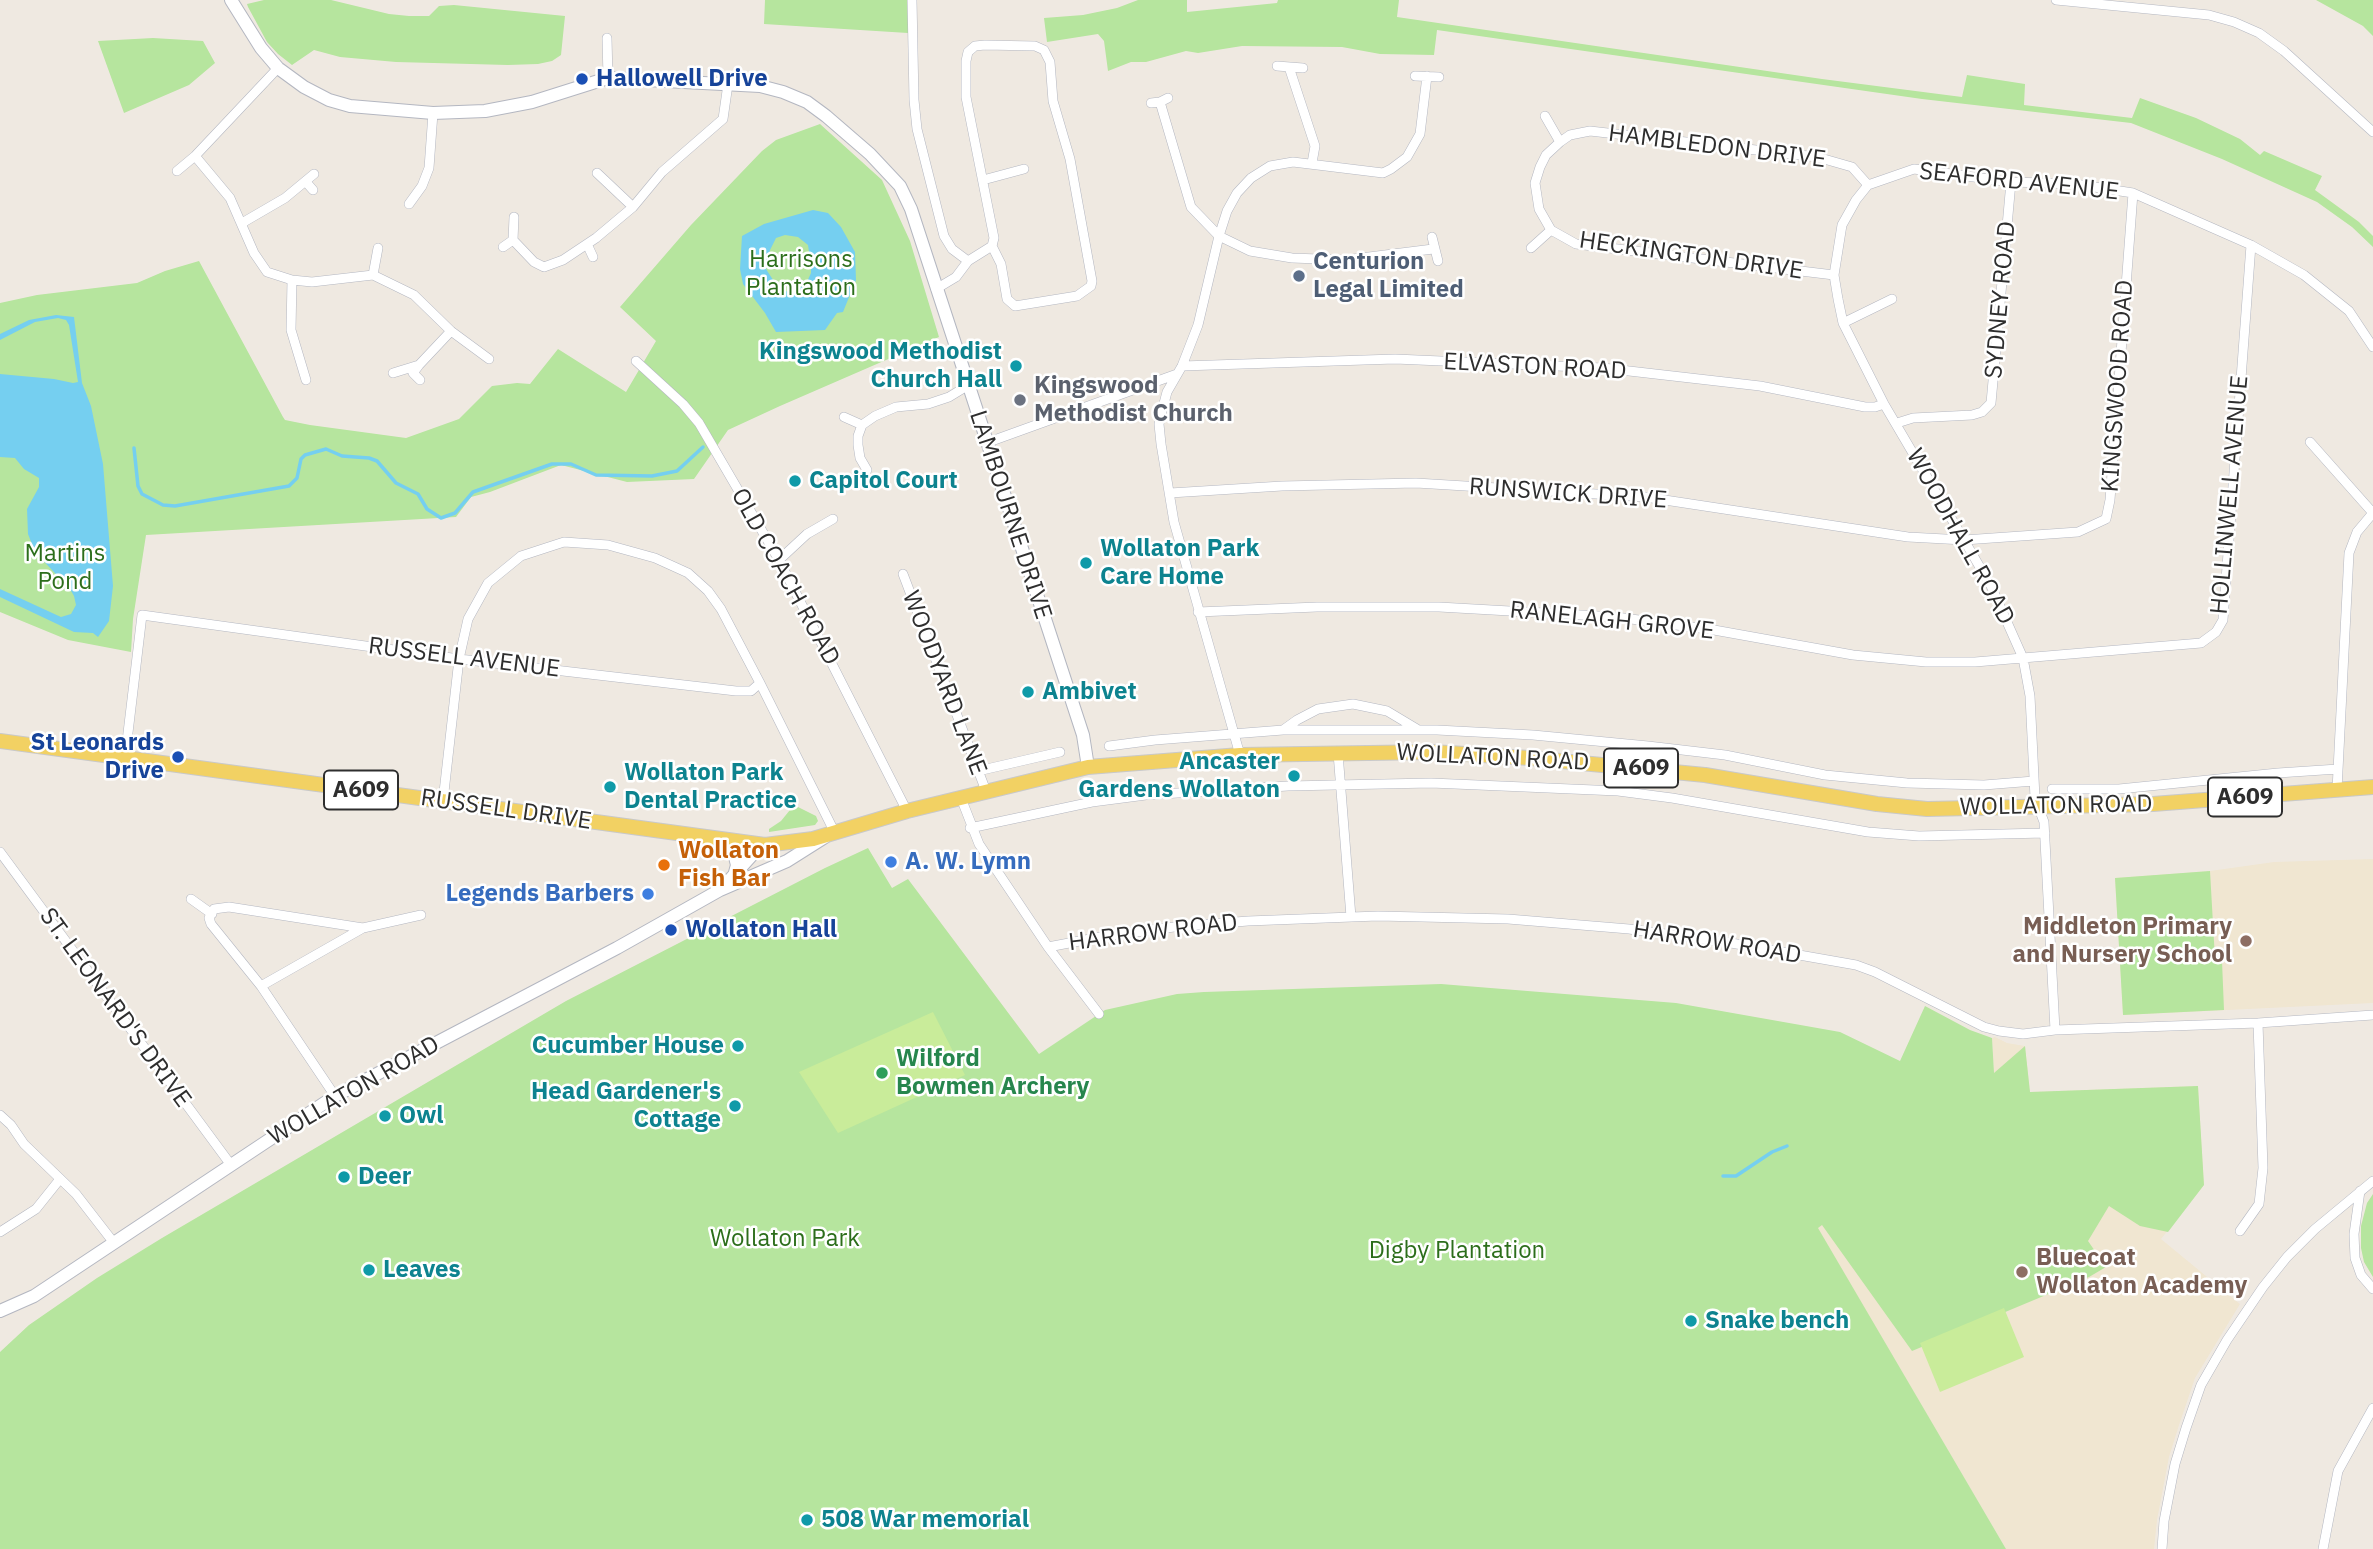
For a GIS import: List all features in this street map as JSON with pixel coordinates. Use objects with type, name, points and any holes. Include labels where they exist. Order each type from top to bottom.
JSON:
[{"type":"main road","name":"RUSSELL DRIVE","points":[[0,741],[721,839]]},
{"type":"main road","name":"WOLLATON ROAD","points":[[721,839],[763,845],[797,843],[907,811],[1088,767],[1240,755],[1432,752],[1621,765],[1705,775],[1905,807],[2039,807],[2188,802],[2373,787]]},
{"type":"street","name":"LAMBOURNE DRIVE","points":[[230,0],[261,48],[278,68],[304,87],[329,100],[369,109],[433,113],[485,111],[532,102],[608,78],[760,86],[807,102],[889,172],[900,186],[911,209],[1083,735],[1088,767]]},
{"type":"street","points":[[912,0],[917,129],[944,236],[952,249],[968,261]]},
{"type":"street","points":[[2056,0],[2209,15],[2234,22],[2259,33],[2284,51],[2373,132]]},
{"type":"street","points":[[607,38],[608,78]]},
{"type":"street","points":[[1026,45],[1044,50],[1050,62],[1056,115],[1070,159],[1091,286],[1077,296],[1015,306],[1007,299],[1001,264],[992,246],[994,238],[966,97],[966,61],[968,52],[975,47],[1026,45]]},
{"type":"street","points":[[1277,66],[1303,68]]},
{"type":"street","points":[[1289,67],[1315,146],[1312,163]]},
{"type":"street","points":[[177,171],[195,156],[278,68]]},
{"type":"street","points":[[1415,76],[1439,77]]},
{"type":"street","points":[[1240,755],[1174,522],[1159,424],[1167,392],[1180,370],[1198,325],[1219,236],[1227,211],[1237,193],[1251,178],[1270,166],[1293,162],[1383,173],[1391,169],[1407,157],[1420,134],[1427,76]]},
{"type":"street","points":[[514,217],[513,240],[534,262],[544,267],[563,260],[633,207],[662,172],[723,119],[728,83]]},
{"type":"street","points":[[1160,101],[1191,207],[1219,236],[1250,251],[1292,258],[1345,260],[1433,249]]},
{"type":"street","points":[[409,204],[422,186],[429,168],[433,113]]},
{"type":"street","points":[[1545,116],[1560,142]]},
{"type":"street","name":"HAMBLEDON DRIVE","points":[[1560,142],[1570,135],[1590,131],[1817,157],[1852,167],[1868,185]]},
{"type":"street","name":"HECKINGTON DRIVE","points":[[1560,142],[1546,155],[1535,183],[1539,209],[1551,230],[1583,246],[1834,275]]},
{"type":"street","points":[[195,156],[230,198],[254,253],[267,272],[292,280],[313,282],[373,275],[414,295],[451,331],[485,356],[489,343]]},
{"type":"street","points":[[983,180],[1024,169]]},
{"type":"street","name":"SEAFORD AVENUE","points":[[1868,185],[1914,169],[2011,181],[2074,184],[2133,193],[2251,245],[2304,275],[2349,312],[2373,347]]},
{"type":"street","points":[[597,173],[633,207]]},
{"type":"street","points":[[242,223],[285,198],[314,174]]},
{"type":"street","name":"SYDNEY ROAD","points":[[1897,423],[1913,418],[1972,415],[1982,412],[1991,403],[2011,181]]},
{"type":"street","points":[[306,182],[313,190]]},
{"type":"street","name":"WOODHALL ROAD","points":[[1868,185],[1842,225],[1834,275],[1843,323],[1884,404],[1992,586],[2023,659],[2030,696],[2035,798],[2043,816],[2045,833],[2055,1030]]},
{"type":"street","name":"KINGSWOOD ROAD","points":[[1964,540],[2078,532],[2106,519],[2110,500],[2133,193]]},
{"type":"street","name":"HECKINGTON DRIVE","points":[[1531,248],[1551,230]]},
{"type":"street","points":[[1432,237],[1438,261]]},
{"type":"street","points":[[503,247],[513,240]]},
{"type":"street","points":[[587,244],[593,257]]},
{"type":"street","name":"HOLLINWELL AVENUE","points":[[2023,659],[2201,643],[2216,632],[2223,620],[2251,245]]},
{"type":"street","points":[[936,289],[956,277],[968,261],[992,246]]},
{"type":"street","points":[[373,275],[378,248]]},
{"type":"street","points":[[544,267],[544,278]]},
{"type":"street","points":[[292,280],[292,330],[306,380]]},
{"type":"street","points":[[1843,323],[1892,299]]},
{"type":"street","points":[[420,380],[413,373],[451,331]]},
{"type":"street","name":"ELVASTON ROAD","points":[[986,443],[1180,370],[1395,359],[1603,368],[1759,386],[1864,407],[1884,404]]},
{"type":"street","name":"OLD COACH ROAD","points":[[636,361],[684,404],[699,423],[779,560],[907,811]]},
{"type":"street","points":[[393,373],[419,365]]},
{"type":"street","points":[[867,470],[860,458],[858,446],[862,425],[896,407],[928,404],[949,397],[967,386]]},
{"type":"street","points":[[844,417],[862,425]]},
{"type":"street","points":[[2311,442],[2373,513],[2357,532],[2348,553],[2337,790]]},
{"type":"street","name":"RUNSWICK DRIVE","points":[[1170,493],[1282,486],[1416,483],[1645,497],[1870,533],[1964,540]]},
{"type":"street","points":[[779,560],[807,534],[833,519]]},
{"type":"street","points":[[822,525],[832,533]]},
{"type":"street","points":[[443,802],[459,659],[468,619],[488,583],[521,556],[565,541],[620,548],[655,558],[688,573],[708,590],[761,683],[832,834]]},
{"type":"street","name":"WOODYARD LANE","points":[[903,574],[986,791]]},
{"type":"street","name":"RANELAGH GROVE","points":[[1198,612],[1317,607],[1453,607],[1616,617],[1714,630],[1853,655],[1926,662],[2023,659]]},
{"type":"street","name":"RUSSELL AVENUE","points":[[125,758],[142,615],[459,659],[736,691],[751,691],[761,683]]},
{"type":"street","points":[[1283,730],[1318,709],[1353,704],[1387,711],[1417,729]]},
{"type":"street","name":"WOLLATON ROAD","points":[[1109,747],[1155,740],[1283,730],[1417,729],[1533,735],[1648,746],[1724,755],[1825,775],[1907,783],[1984,785],[2034,781]]},
{"type":"street","points":[[978,771],[1060,752]]},
{"type":"street","points":[[1338,753],[1351,917]]},
{"type":"street","name":"WOLLATON ROAD","points":[[2052,789],[2144,787],[2338,769]]},
{"type":"street","name":"WOLLATON ROAD","points":[[970,828],[1146,795],[1431,783],[1605,790],[1672,798],[1868,832],[1919,836],[2045,833]]},
{"type":"street","points":[[961,798],[970,828],[979,845],[1048,947],[1099,1014]]},
{"type":"street","name":"WOLLATON ROAD","points":[[0,1311],[34,1296],[335,1096],[617,948],[720,890],[808,850],[832,834]]},
{"type":"street","points":[[721,839],[735,857],[737,865],[734,876]]},
{"type":"street","points":[[763,845],[771,851],[770,869]]},
{"type":"street","name":"WOLLATON ROAD","points":[[720,890],[763,845]]},
{"type":"street","name":"ST. LEONARD'S DRIVE","points":[[0,852],[231,1165]]},
{"type":"street","points":[[191,899],[212,914]]},
{"type":"street","points":[[335,1096],[261,986],[209,918],[214,909],[229,907],[363,928]]},
{"type":"street","points":[[261,986],[363,928],[421,915]]},
{"type":"street","name":"HARROW ROAD","points":[[1048,947],[1174,927],[1351,917],[1507,919],[1629,929],[1731,943],[1856,965],[1984,1027],[2023,1034],[2055,1030],[2258,1023],[2373,1015]]},
{"type":"street","points":[[2240,1231],[2259,1204],[2263,1168],[2258,1023]]},
{"type":"street","points":[[0,1115],[24,1144],[76,1194],[114,1243]]},
{"type":"street","points":[[0,1232],[36,1209],[60,1179]]},
{"type":"street","points":[[2162,1549],[2164,1521],[2175,1464],[2202,1385],[2227,1340],[2287,1257],[2315,1229],[2373,1181]]},
{"type":"street","points":[[2360,1191],[2354,1234],[2355,1258],[2361,1275],[2373,1289]]},
{"type":"street","points":[[2323,1549],[2338,1471],[2373,1408]]},
{"type":"shaded area","name":"Middleton Primary and Nursery School","points":[[2373,859],[2373,1003],[2123,1015],[2115,878],[2210,871],[2274,862]]},
{"type":"shaded area","name":"Bluecoat Wollaton Academy","points":[[1992,1038],[2007,1043],[2025,1046],[2030,1092],[2198,1086],[2204,1185],[2161,1239],[2240,1304],[2195,1378],[2169,1457],[2154,1549],[2006,1549],[1817,1228],[1994,1074]]},
{"type":"green space","points":[[264,0],[331,0],[409,16],[429,16],[439,6],[454,5],[565,16],[561,55],[552,61],[538,64],[508,65],[396,62],[340,57],[314,50],[292,65],[267,42],[247,4]]},
{"type":"green space","points":[[765,0],[908,0],[908,33],[764,24]]},
{"type":"green space","points":[[1138,0],[1187,0],[1187,12],[1277,3],[1278,0],[1399,0],[1397,17],[1822,79],[1962,97],[1967,75],[2025,84],[2024,105],[2132,118],[2140,98],[2196,118],[2240,139],[2260,155],[2264,151],[2322,176],[2315,190],[2359,222],[2373,236],[2373,247],[2352,227],[2317,202],[2222,159],[2131,123],[1922,99],[1437,30],[1434,55],[1380,54],[1342,47],[1242,46],[1198,53],[1186,51],[1146,62],[1131,62],[1108,71],[1104,41],[1098,34],[1047,42],[1044,18],[1083,15],[1117,8]]},
{"type":"green space","points":[[2316,0],[2373,0],[2373,36],[2363,26]]},
{"type":"green space","points":[[153,38],[203,41],[215,63],[189,85],[124,113],[98,41]]},
{"type":"green space","name":"Harrisons Plantation","points":[[820,124],[882,180],[910,241],[939,337],[728,430],[694,479],[627,482],[561,465],[471,497],[456,517],[146,535],[133,619],[131,652],[68,640],[0,612],[0,303],[37,295],[137,283],[199,261],[285,420],[310,425],[406,438],[459,419],[492,386],[530,384],[558,349],[626,392],[656,341],[620,307],[691,225],[762,151],[776,140]]},
{"type":"green space","points":[[794,805],[816,816],[818,821],[815,825],[769,832],[769,829],[781,821]]},
{"type":"green space","name":"Wollaton Park","points":[[868,848],[892,888],[908,879],[1039,1054],[1105,1010],[1177,994],[1441,984],[1676,1003],[1840,1032],[1900,1061],[1925,1006],[1970,1030],[1992,1038],[1994,1073],[2025,1046],[2030,1092],[2198,1086],[2204,1185],[2168,1232],[2140,1226],[2109,1206],[2088,1241],[2106,1267],[2089,1277],[1912,1351],[1822,1225],[1818,1228],[2006,1549],[0,1549],[0,1352],[29,1325],[97,1278],[162,1238],[566,1001]]},
{"type":"green space","points":[[2210,871],[2215,959],[2222,961],[2224,1010],[2123,1015],[2115,878]]},
{"type":"green space","name":"Wilford Bowmen Archery","points":[[933,1012],[965,1075],[838,1133],[799,1072]]},
{"type":"green space","points":[[2373,1194],[2373,1277],[2364,1262],[2361,1226],[2367,1203]]},
{"type":"green space","points":[[2004,1308],[2024,1357],[1940,1392],[1920,1343]]},
{"type":"water","points":[[813,210],[828,213],[841,227],[855,252],[856,280],[843,312],[837,313],[825,330],[776,332],[743,284],[740,269],[742,236],[764,224]],"holes":[[[785,235],[798,237],[808,245],[811,273],[806,284],[793,292],[784,291],[766,269],[770,250],[776,238]]]},
{"type":"water","points":[[56,315],[74,317],[82,383],[91,406],[103,464],[113,586],[109,621],[98,637],[93,633],[74,632],[0,597],[0,589],[61,617],[71,614],[76,605],[70,589],[35,552],[28,534],[27,509],[39,487],[39,478],[24,469],[15,458],[0,457],[0,374],[78,382],[66,320],[58,318],[35,322],[0,340],[0,334],[29,320]]},
{"type":"waterway","points":[[134,448],[138,486],[142,494],[163,505],[175,506],[289,486],[297,478],[301,459],[305,455],[326,449],[342,456],[377,461],[396,483],[418,494],[427,509],[441,518],[455,513],[473,492],[552,464],[571,464],[596,475],[652,476],[677,471],[703,447]]},
{"type":"waterway","points":[[1723,1176],[1736,1176],[1772,1152],[1787,1146]]},
{"type":"place","name":"Hallowell Drive","points":[[582,79]]},
{"type":"place","name":"Centurion Legal Limited","points":[[1299,276]]},
{"type":"place","name":"Kingswood Methodist Church Hall","points":[[1016,366]]},
{"type":"place","name":"Kingswood Methodist Church","points":[[1020,400]]},
{"type":"place","name":"Capitol Court","points":[[795,481]]},
{"type":"place","name":"Wollaton Park Care Home","points":[[1086,563]]},
{"type":"place","name":"Ambivet","points":[[1028,692]]},
{"type":"place","name":"St Leonards Drive","points":[[178,757]]},
{"type":"place","name":"Ancaster Gardens Wollaton","points":[[1294,776]]},
{"type":"place","name":"Wollaton Park Dental Practice","points":[[610,787]]},
{"type":"place","name":"A. W. Lymn","points":[[891,862]]},
{"type":"place","name":"Wollaton Fish Bar","points":[[664,865]]},
{"type":"place","name":"Legends Barbers","points":[[648,894]]},
{"type":"place","name":"Wollaton Hall","points":[[671,930]]},
{"type":"place","name":"Middleton Primary and Nursery School","points":[[2246,941]]},
{"type":"place","name":"Cucumber House","points":[[738,1046]]},
{"type":"place","name":"Wilford Bowmen Archery","points":[[882,1073]]},
{"type":"place","name":"Head Gardener's Cottage","points":[[735,1106]]},
{"type":"place","name":"Owl","points":[[385,1116]]},
{"type":"place","name":"Deer","points":[[344,1177]]},
{"type":"place","name":"Leaves","points":[[369,1270]]},
{"type":"place","name":"Bluecoat Wollaton Academy","points":[[2022,1272]]},
{"type":"place","name":"Snake bench","points":[[1691,1321]]},
{"type":"place","name":"508 War memorial","points":[[807,1520]]},
{"type":"park label","name":"Martins Pond","points":[[65,568]]},
{"type":"park label","name":"Digby Plantation","points":[[1457,1251]]}]
